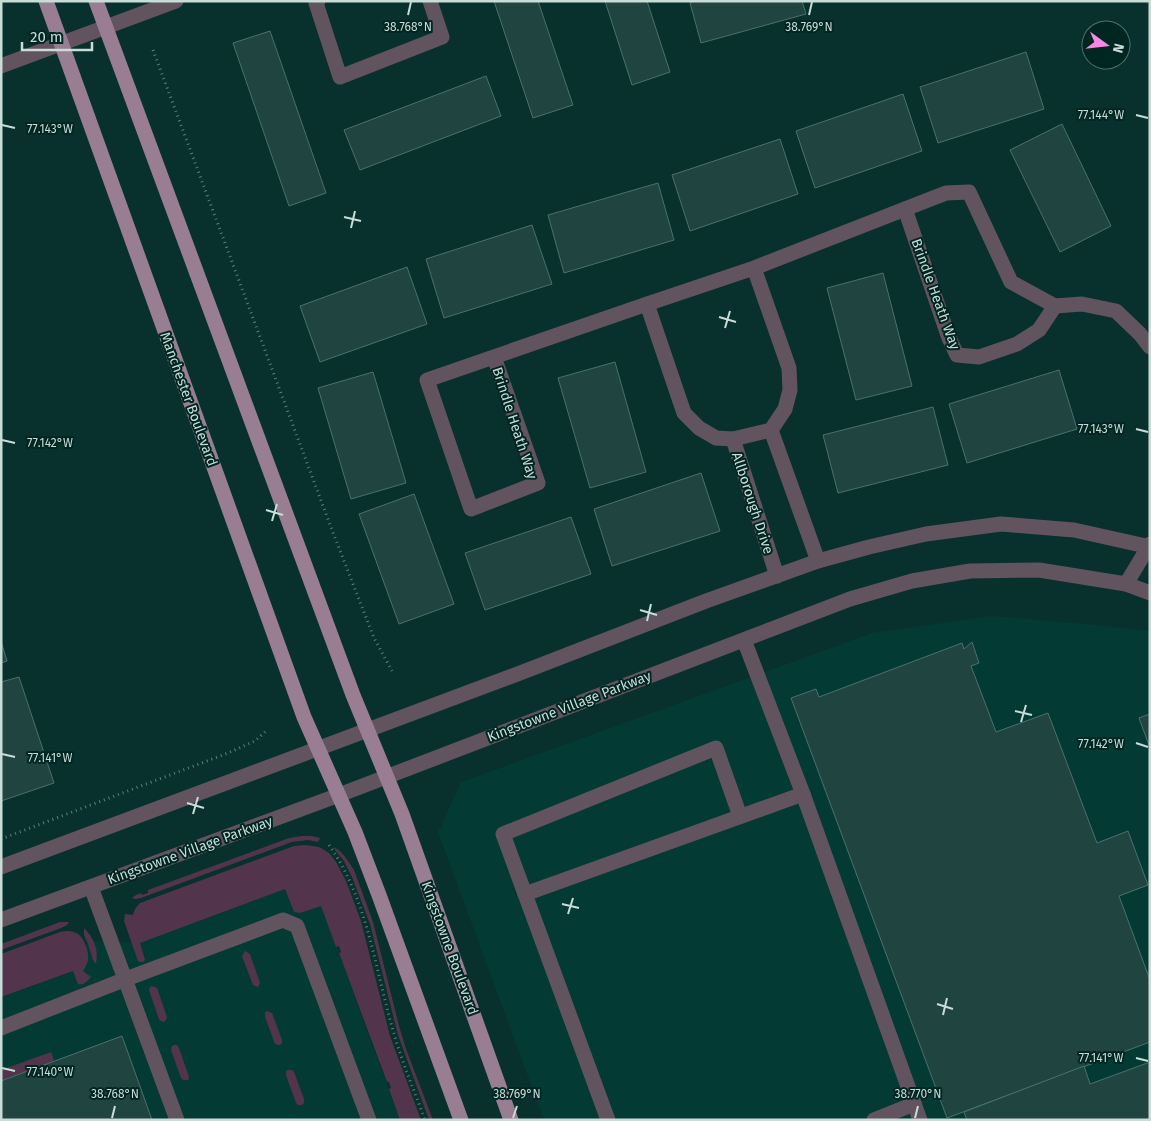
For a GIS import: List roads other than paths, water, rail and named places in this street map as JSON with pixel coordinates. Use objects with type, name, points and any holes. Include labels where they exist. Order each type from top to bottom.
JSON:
[{"type":"main road","name":"Manchester Boulevard","points":[[46,1],[304,718],[339,795]]},
{"type":"main road","points":[[96,1],[353,695],[386,776]]},
{"type":"main road","name":"Kingstowne Boulevard","points":[[386,776],[405,822],[511,1120]]},
{"type":"main road","points":[[339,795],[379,895],[461,1120]]},
{"type":"street","points":[[1,66],[176,1]]},
{"type":"street","points":[[318,1],[316,3],[340,76],[442,37],[430,1]]},
{"type":"street","name":"Brindle Heath Way","points":[[494,357],[538,483],[472,509],[427,380],[647,304],[754,268],[905,209],[946,193],[969,192],[1011,282],[1055,306],[1039,330],[1017,344],[979,357],[957,355],[949,338],[905,209]]},
{"type":"street","points":[[754,268],[789,368],[790,390],[785,409],[772,430],[818,561]]},
{"type":"street","points":[[647,304],[684,413],[699,428],[716,438],[733,440]]},
{"type":"street","points":[[1055,306],[1082,304],[1116,311],[1140,334],[1150,348]]},
{"type":"street","name":"Allborough Drive","points":[[772,430],[733,440],[777,576]]},
{"type":"street","points":[[1,867],[515,675],[706,601],[818,561],[869,547],[926,534],[1001,524],[1074,530],[1149,546],[1126,584]]},
{"type":"street","name":"Kingstowne Village Parkway","points":[[1,920],[339,795],[850,599],[912,581],[970,571],[1039,570],[1126,584],[1150,593]]},
{"type":"street","points":[[744,640],[803,794],[920,1120]]},
{"type":"street","points":[[608,1120],[503,834],[716,748],[740,816]]},
{"type":"street","points":[[525,894],[803,794]]},
{"type":"street","points":[[91,887],[177,1120]]},
{"type":"street","points":[[1,1028],[283,920],[297,926],[368,1120]]},
{"type":"street","points":[[874,1120],[914,1104]]}]
